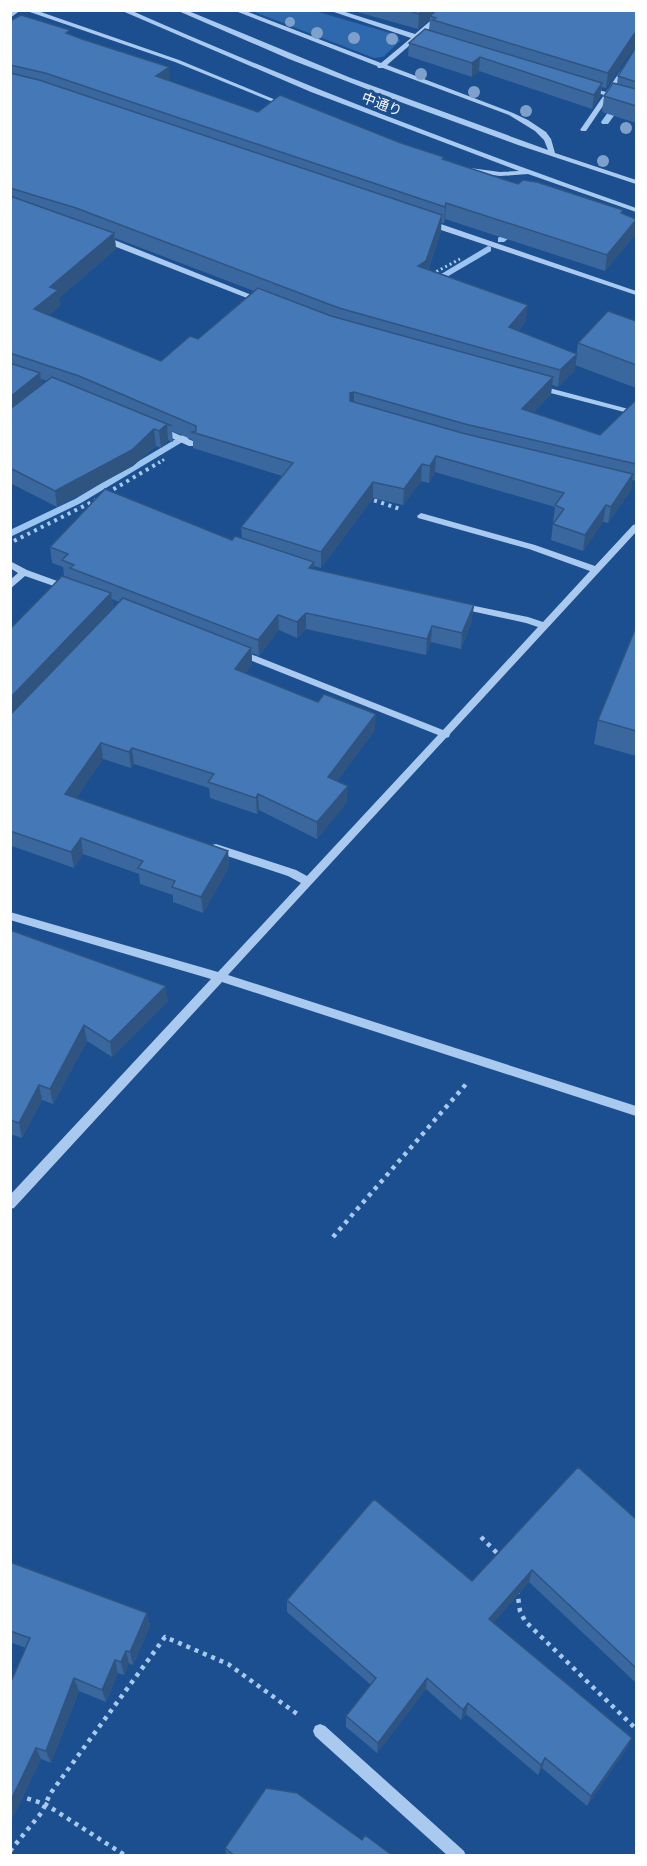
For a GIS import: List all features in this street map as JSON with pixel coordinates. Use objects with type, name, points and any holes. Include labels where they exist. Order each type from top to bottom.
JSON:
[{"type":"street","points":[[10,16],[18,10]]},
{"type":"street","points":[[27,10],[195,68],[296,109]]},
{"type":"street","name":"中通り","points":[[123,10],[307,89],[636,210]]},
{"type":"street","name":"中通り","points":[[179,10],[384,92],[552,154],[636,182]]},
{"type":"street","points":[[236,10],[523,120],[547,136],[551,143],[552,154]]},
{"type":"street","points":[[331,10],[439,44]]},
{"type":"street","points":[[380,67],[448,10]]},
{"type":"street","points":[[584,130],[636,52]]},
{"type":"street","points":[[575,85],[636,102]]},
{"type":"street","points":[[450,166],[500,174],[528,172]]},
{"type":"street","points":[[420,220],[636,293]]},
{"type":"street","points":[[94,236],[270,304]]},
{"type":"street","points":[[524,383],[636,413]]},
{"type":"street","points":[[147,424],[192,444]]},
{"type":"street","points":[[421,516],[532,547],[596,570]]},
{"type":"street","points":[[13,1197],[446,735],[636,527]]},
{"type":"street","points":[[10,564],[24,572],[79,592]]},
{"type":"street","points":[[10,586],[24,572]]},
{"type":"street","points":[[450,604],[528,620],[544,626]]},
{"type":"street","points":[[232,650],[446,735]]},
{"type":"street","points":[[203,844],[292,873],[308,882]]},
{"type":"street","points":[[10,916],[219,978],[636,1111]]},
{"type":"street","points":[[320,1731],[459,1856]]},
{"type":"path","points":[[432,274],[462,258]]},
{"type":"path","points":[[366,498],[421,516]]},
{"type":"path","points":[[333,1237],[473,1076],[479,1061]]},
{"type":"path","points":[[480,1537],[503,1560]]},
{"type":"path","points":[[516,1582],[520,1611],[525,1622],[636,1730]]},
{"type":"path","points":[[10,1851],[42,1812],[50,1794],[165,1637],[228,1664],[320,1731]]},
{"type":"path","points":[[10,1793],[45,1804],[126,1856]]},
{"type":"shaded area","points":[[252,11],[315,11],[397,35],[400,41],[383,57],[374,58]]},
{"type":"building","points":[[407,10],[422,10],[419,14]]},
{"type":"building","points":[[437,10],[636,10],[636,33],[608,73],[433,20],[436,18],[430,16]]},
{"type":"building","points":[[21,15],[70,30],[66,33],[82,39],[169,67],[156,76],[258,112],[280,95],[401,143],[444,157],[442,159],[518,184],[523,180],[537,182],[623,210],[621,213],[636,220],[607,255],[446,203],[445,207],[45,73],[10,65],[10,21]]},
{"type":"building","points":[[425,29],[602,83],[594,95],[480,57],[472,63],[409,43]]},
{"type":"building","points":[[636,47],[636,82],[618,76]]},
{"type":"building","points":[[10,73],[39,80],[442,215],[426,261],[418,266],[528,305],[509,327],[577,354],[560,370],[339,308],[76,208],[10,188]]},
{"type":"building","points":[[613,83],[636,89],[636,106],[604,96]]},
{"type":"building","points":[[10,196],[114,233],[50,287],[58,290],[34,309],[161,361],[190,336],[198,339],[258,288],[331,316],[553,377],[522,409],[600,435],[636,400],[636,464],[465,424],[354,392],[350,393],[350,401],[462,433],[633,474],[611,507],[606,505],[585,535],[553,524],[564,509],[555,505],[564,493],[436,456],[430,466],[422,464],[404,489],[373,482],[321,552],[241,527],[293,463],[192,432],[196,431],[196,426],[79,376],[10,353]]},
{"type":"building","points":[[608,311],[636,321],[636,365],[578,343]]},
{"type":"building","points":[[10,363],[40,373],[10,397]]},
{"type":"building","points":[[52,377],[172,426],[167,424],[159,431],[154,429],[132,450],[55,491],[10,468],[10,409]]},
{"type":"building","points":[[105,489],[232,540],[235,536],[314,562],[309,568],[474,605],[462,633],[432,626],[427,639],[306,613],[297,622],[278,615],[258,640],[70,568],[74,565],[62,560],[68,554],[50,547]]},
{"type":"building","points":[[62,576],[111,593],[10,698],[10,629]]},
{"type":"building","points":[[123,598],[251,648],[235,669],[318,702],[324,694],[376,714],[328,777],[348,786],[317,822],[258,794],[256,798],[208,782],[214,774],[132,748],[129,752],[101,743],[65,794],[228,851],[201,897],[172,887],[175,881],[138,868],[143,861],[81,838],[71,852],[10,831],[10,715]]},
{"type":"building","points":[[636,627],[636,731],[598,720]]},
{"type":"building","points":[[10,930],[166,986],[110,1042],[84,1025],[50,1089],[39,1085],[19,1123],[10,1120]]},
{"type":"building","points":[[578,1467],[636,1519],[636,1668],[532,1570],[489,1619],[632,1738],[591,1796],[545,1758],[541,1765],[468,1703],[463,1710],[427,1678],[378,1743],[346,1716],[376,1678],[287,1600],[374,1499],[472,1581]]},
{"type":"building","points":[[10,1562],[147,1613],[130,1652],[126,1651],[121,1662],[115,1660],[102,1690],[74,1678],[46,1751],[36,1748],[10,1802],[10,1684],[30,1638],[10,1631]]},
{"type":"building","points":[[266,1788],[297,1793],[362,1840],[365,1835],[393,1856],[235,1856],[225,1848]]},
{"type":"waterway","points":[[605,122],[619,103]]},
{"type":"waterway","points":[[593,141],[596,136]]},
{"type":"waterway","points":[[501,240],[517,227]]},
{"type":"waterway","points":[[430,283],[488,249]]},
{"type":"waterway","points":[[10,534],[78,501],[191,433]]}]
